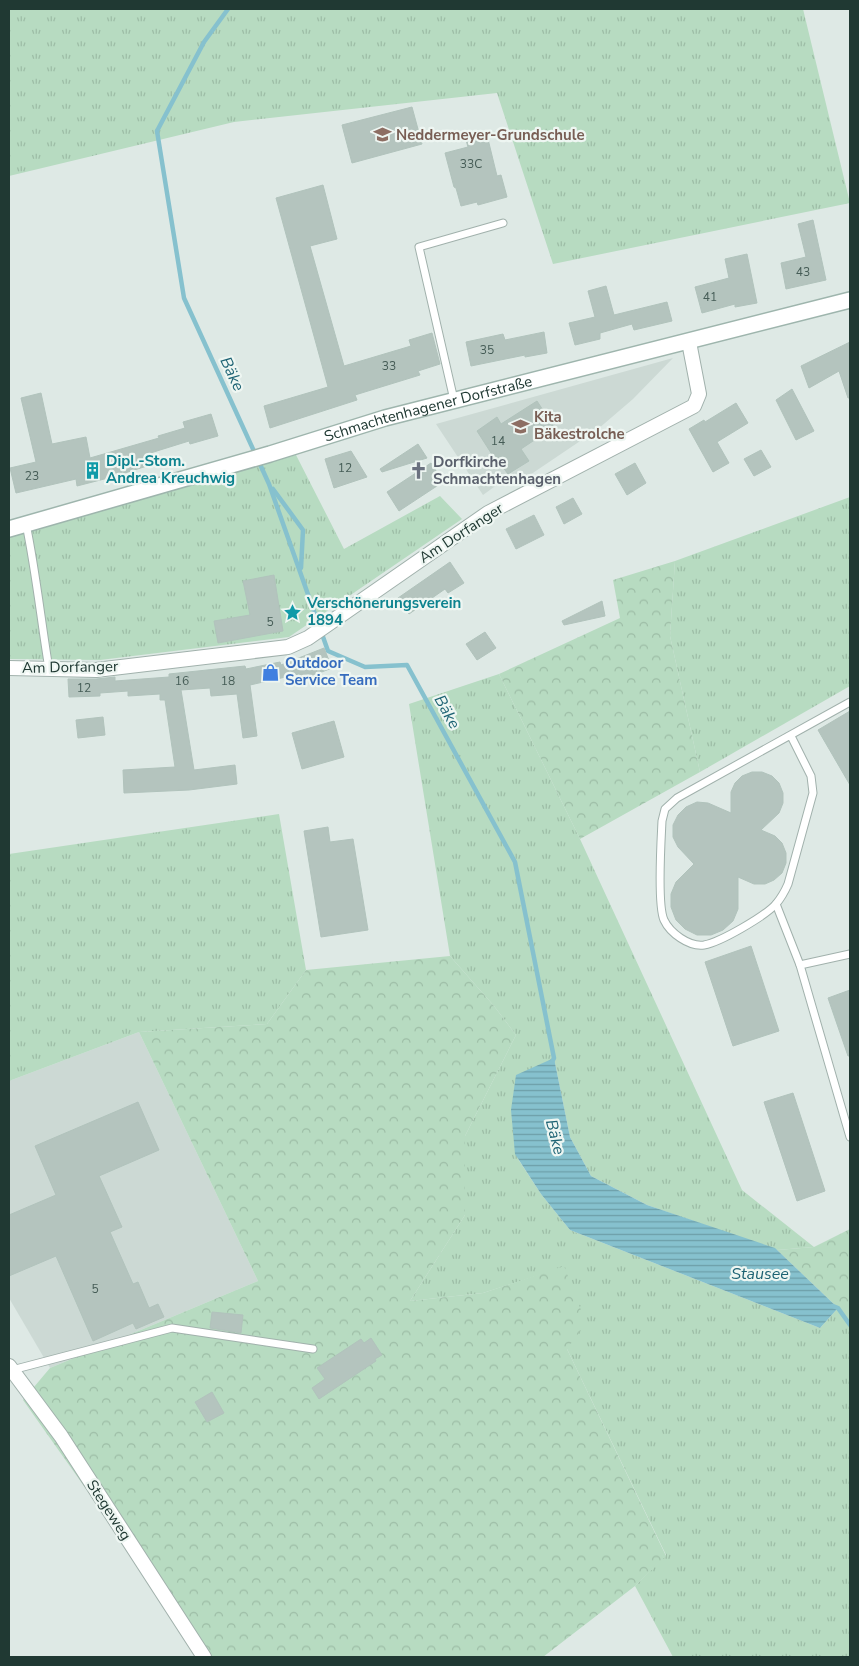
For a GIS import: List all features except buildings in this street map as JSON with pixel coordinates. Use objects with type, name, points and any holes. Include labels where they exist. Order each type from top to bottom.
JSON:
[{"type":"main road","name":"Schmachtenhagener Dorfstraße","points":[[9,529],[270,454],[385,418],[850,300]]},
{"type":"street","name":"Am Dorfanger","points":[[9,668],[96,670],[288,647],[308,638],[488,512],[694,406],[698,394],[690,342]]},
{"type":"street","name":"Stegeweg","points":[[10,1368],[61,1436],[204,1657]]},
{"type":"lane","points":[[454,400],[419,247],[502,223]]},
{"type":"lane","points":[[26,524],[34,561],[49,669]]},
{"type":"lane","points":[[791,736],[812,776],[814,793],[788,884],[776,904],[760,917],[721,939],[703,945],[682,939],[671,930],[664,919],[661,905],[662,821],[666,809],[677,798],[850,702]]},
{"type":"lane","points":[[776,904],[800,965],[850,1137]]},
{"type":"lane","points":[[800,965],[850,954]]},
{"type":"lane","points":[[10,1368],[172,1328],[313,1349]]},
{"type":"shaded area","name":"Kita Bäkestrolche","points":[[673,358],[633,399],[598,429],[515,485],[509,476],[483,495],[436,424]]},
{"type":"shaded area","points":[[139,1032],[258,1281],[50,1368],[9,1298],[9,1081]]},
{"type":"green space","points":[[9,9],[803,9],[850,203],[553,264],[497,93],[234,122],[9,176]]},
{"type":"green space","points":[[296,455],[344,549],[440,496],[462,519],[289,637],[100,660],[9,659],[9,536]]},
{"type":"green space","points":[[850,497],[850,686],[700,772],[670,636],[675,561]]},
{"type":"green space","points":[[675,561],[670,636],[700,772],[580,839],[499,674],[620,618],[613,580]]},
{"type":"green space","points":[[499,674],[580,839],[742,1190],[814,1247],[777,1250],[647,1205],[591,1176],[570,1137],[554,1058],[518,1159],[541,1194],[570,1230],[820,1328],[838,1308],[850,1323],[850,1657],[673,1657],[635,1586],[666,1555],[567,1349],[564,1267],[483,1293],[410,1301],[465,1215],[465,1136],[516,1035],[494,1006],[450,956],[409,704]]},
{"type":"green space","points":[[279,814],[306,970],[267,1024],[139,1032],[9,1081],[9,854]]},
{"type":"green space","points":[[450,956],[494,1006],[516,1035],[465,1136],[465,1215],[410,1301],[483,1293],[564,1266],[586,1323],[567,1349],[666,1556],[635,1586],[543,1657],[205,1657],[23,1400],[50,1368],[258,1281],[139,1032],[267,1024],[306,970]]},
{"type":"green space","points":[[850,1229],[850,1323],[838,1308],[777,1250],[814,1247]]},
{"type":"water","name":"Stausee","points":[[554,1058],[570,1137],[591,1176],[647,1205],[775,1248],[838,1308],[820,1328],[570,1230],[541,1194],[515,1154],[511,1110],[516,1075]]},
{"type":"waterway","name":"Bäke","points":[[228,9],[204,42],[157,131],[184,298],[269,484],[328,651],[365,667],[407,665],[515,862],[554,1058],[552,1062]]},
{"type":"waterway","points":[[273,489],[303,530],[301,568]]},
{"type":"waterway","name":"Bäke","points":[[833,1306],[838,1308],[850,1325]]},
{"type":"place","name":"Neddermeyer-Grundschule","points":[[382,135]]},
{"type":"place","name":"Kita Bäkestrolche","points":[[520,426]]},
{"type":"place","name":"Dipl.-Stom. Andrea Kreuchwig","points":[[92,470]]},
{"type":"place","name":"Dorfkirche Schmachtenhagen","points":[[419,471]]},
{"type":"place","name":"Verschönerungsverein 1894","points":[[293,612]]},
{"type":"place","name":"Outdoor Service Team","points":[[271,672]]}]
